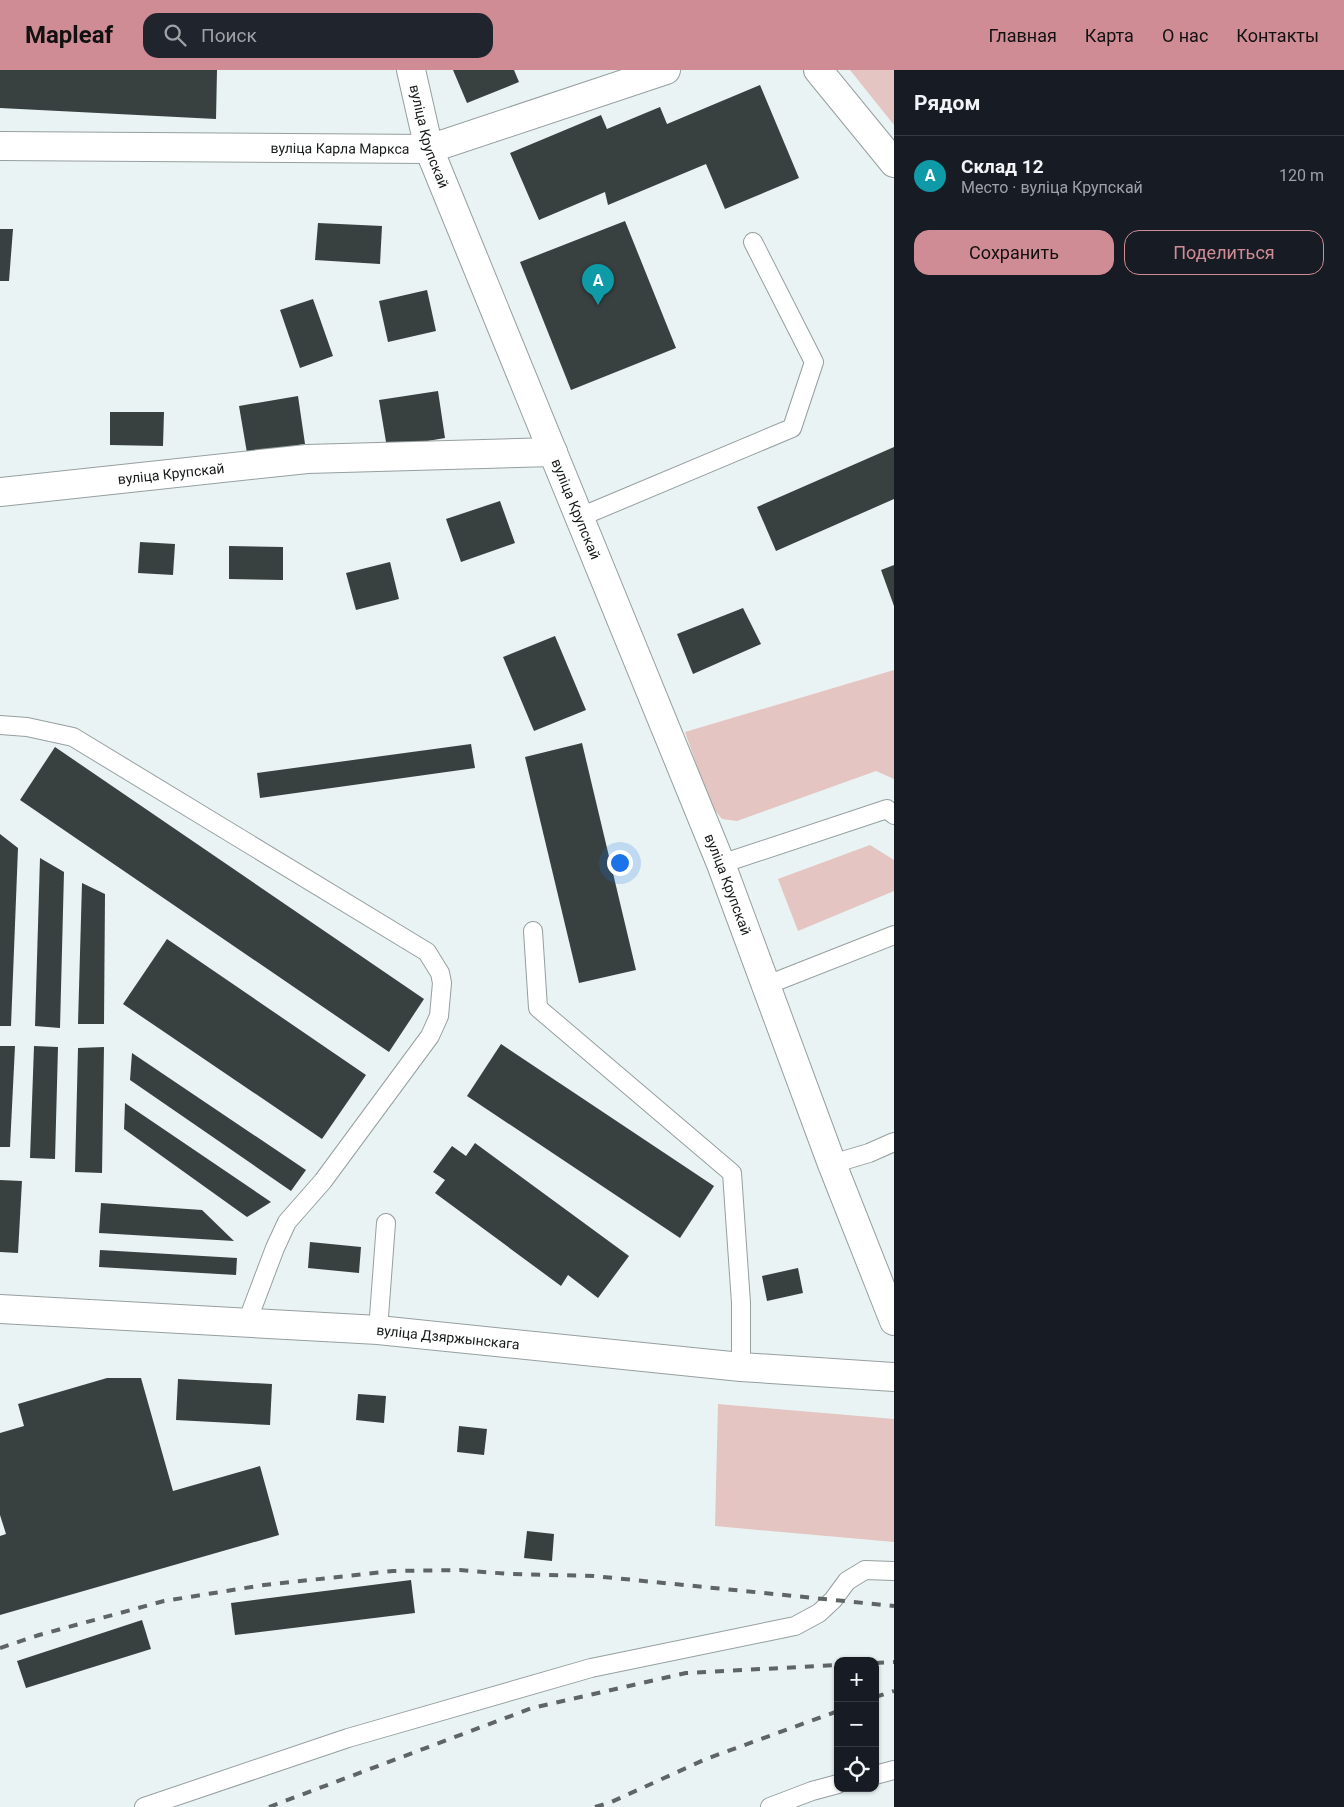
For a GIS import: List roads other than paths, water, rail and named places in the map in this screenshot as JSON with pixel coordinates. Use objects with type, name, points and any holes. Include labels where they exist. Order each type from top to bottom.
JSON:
[{"type":"street","name":"вуліца Крупскай","points":[[411,70],[429,149],[721,864],[768,985],[832,1164],[894,1321]]},
{"type":"street","name":"вуліца Карла Маркса","points":[[0,146],[429,149],[666,70]]},
{"type":"street","points":[[818,70],[894,163]]},
{"type":"street","name":"вуліца Крупскай","points":[[0,492],[307,459],[554,452]]},
{"type":"street","name":"вуліца Дзяржынскага","points":[[0,1309],[378,1330],[741,1367],[894,1377]]},
{"type":"lane","points":[[580,517],[792,428],[814,362],[752,242]]},
{"type":"lane","points":[[0,725],[27,727],[73,737],[427,952],[440,973],[442,983],[439,1016],[430,1036],[322,1181],[287,1222],[247,1322]]},
{"type":"lane","points":[[721,864],[887,809],[894,815]]},
{"type":"lane","points":[[532,931],[538,1008],[732,1173],[741,1303],[741,1367]]},
{"type":"lane","points":[[768,985],[894,935]]},
{"type":"lane","points":[[832,1164],[869,1153],[894,1142]]},
{"type":"lane","points":[[378,1330],[386,1223]]},
{"type":"lane","points":[[144,1807],[348,1738],[591,1668],[795,1626],[819,1613],[834,1600],[847,1581],[865,1570],[894,1571]]},
{"type":"lane","points":[[879,1774],[894,1770]]},
{"type":"lane","points":[[770,1807],[812,1791],[834,1785]]},
{"type":"railway","points":[[0,1648],[39,1635],[164,1601],[264,1585],[393,1571],[460,1570],[509,1574],[594,1576],[894,1606]]},
{"type":"railway","points":[[879,1663],[894,1662]]},
{"type":"railway","points":[[269,1807],[532,1708],[686,1673],[834,1665]]},
{"type":"railway","points":[[879,1696],[894,1691]]},
{"type":"railway","points":[[595,1807],[609,1803],[706,1759],[834,1712]]},
{"type":"place","name":"Склад 12","points":[[598,305]]}]
